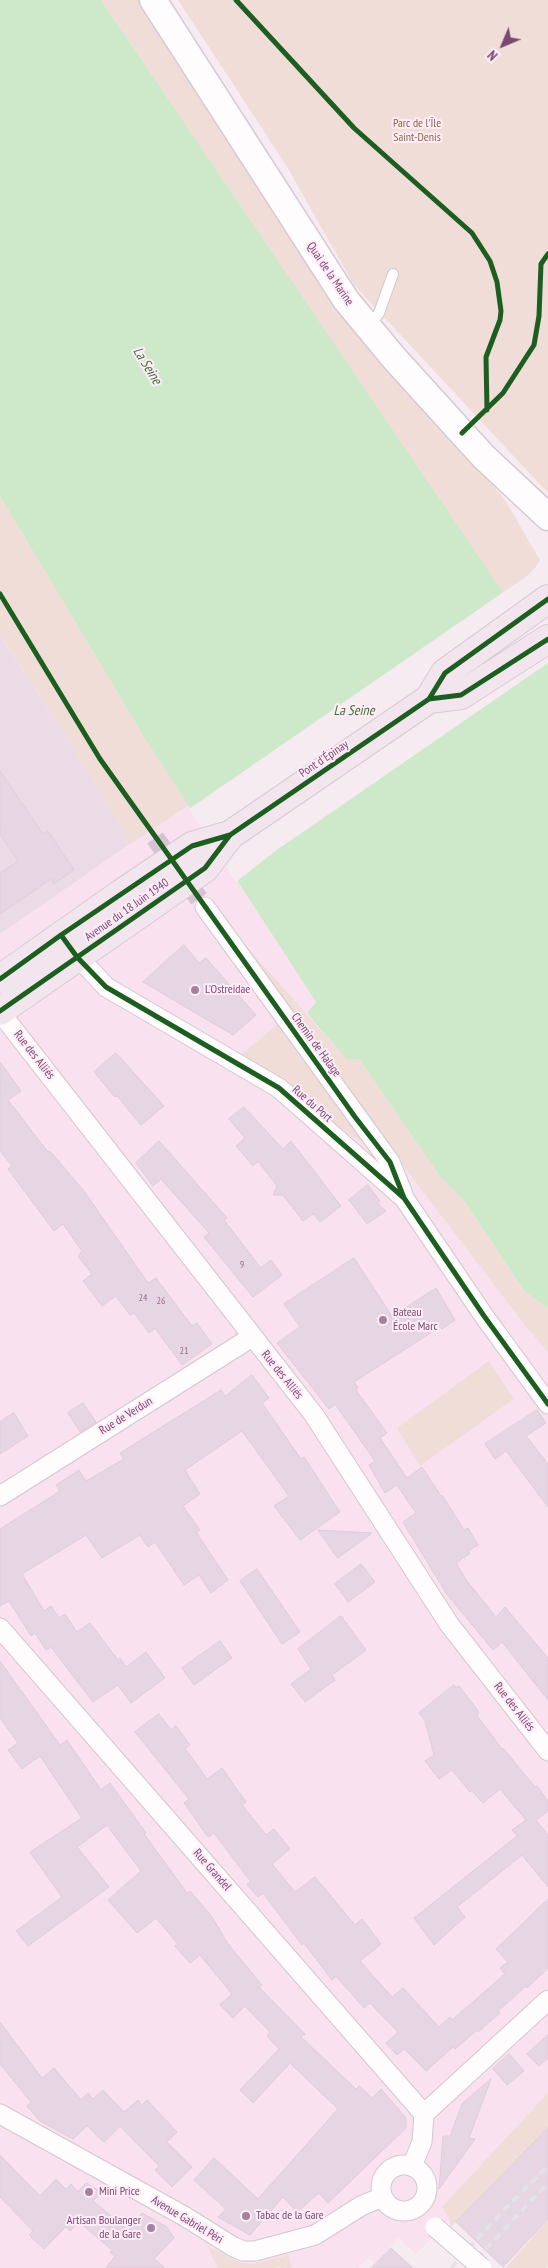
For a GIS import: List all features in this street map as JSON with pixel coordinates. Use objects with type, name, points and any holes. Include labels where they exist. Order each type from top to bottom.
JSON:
[{"type":"main road","name":"Pont d'Épinay","points":[[230,836],[429,699],[445,672],[544,602]]},
{"type":"main road","name":"Pont d'Épinay","points":[[429,699],[461,694],[548,640]]},
{"type":"main road","name":"Avenue du 18 Juin 1940","points":[[0,1011],[77,957],[192,846],[230,836]]},
{"type":"main road","name":"Avenue du 18 Juin 1940","points":[[0,979],[61,935],[130,904]]},
{"type":"street","name":"Quai de la Marine","points":[[153,0],[346,300],[394,358],[484,457],[548,517]]},
{"type":"street","name":"Chemin de Halage","points":[[205,907],[390,1162],[404,1198]]},
{"type":"street","name":"Rue du Port","points":[[61,935],[77,957],[106,988],[278,1088],[404,1198],[484,1316],[548,1404]]},
{"type":"street","name":"Rue des Alliés","points":[[0,1011],[314,1415],[449,1624],[548,1751]]},
{"type":"street","name":"Rue de Verdun","points":[[0,1496],[252,1337]]},
{"type":"street","name":"Rue Grandel","points":[[0,1628],[424,2114]]},
{"type":"street","points":[[412,2166],[422,2142],[424,2114],[548,2000]]},
{"type":"street","name":"Avenue Gabriel Péri","points":[[0,2114],[184,2216],[243,2251],[255,2251],[315,2235],[361,2206],[382,2197]]},
{"type":"street","points":[[403,2164],[412,2166],[420,2170],[426,2178],[426,2197],[413,2210],[404,2212],[394,2210],[382,2197],[380,2188],[382,2179],[387,2171],[403,2164]]},
{"type":"street","points":[[420,2205],[435,2226],[482,2268]]},
{"type":"lane","points":[[368,327],[379,313],[393,274]]},
{"type":"shaded area","points":[[0,496],[144,737],[316,1002],[307,1013],[359,1059],[402,1123],[525,1292],[548,1308],[548,2119],[416,2254],[398,2238],[374,2263],[368,2258],[358,2268],[0,2268]]},
{"type":"shaded area","points":[[0,636],[69,740],[131,843],[0,934]]},
{"type":"green space","points":[[101,0],[139,0],[187,73],[477,467],[505,500],[540,560],[523,579],[502,593]]},
{"type":"green space","name":"Parc de l'Île Saint-Denis","points":[[178,0],[548,0],[548,493],[354,285],[286,165]]},
{"type":"green space","points":[[0,496],[144,737],[189,805],[131,844],[69,740],[0,635]]},
{"type":"green space","points":[[239,938],[347,1060],[359,1059],[439,1175],[465,1202],[525,1292],[548,1308],[548,1352],[527,1328],[319,1055]]},
{"type":"green space","points":[[280,1022],[363,1132],[361,1143],[240,1056]]},
{"type":"green space","points":[[489,1361],[514,1399],[420,1466],[397,1428]]},
{"type":"green space","points":[[548,2093],[548,2129],[451,2227],[442,2207]]},
{"type":"green space","points":[[548,2220],[548,2266],[546,2268],[505,2268]]},
{"type":"green space","points":[[207,2246],[242,2263],[252,2264],[288,2255],[292,2268],[281,2268],[280,2266],[273,2268],[218,2268]]},
{"type":"water","name":"La Seine","points":[[0,0],[101,0],[548,659],[548,1308],[525,1292],[465,1202],[439,1175],[359,1059],[347,1060],[307,1013],[316,1002],[144,737],[0,496]]},
{"type":"pier","points":[[505,591],[548,655],[548,663],[274,852],[236,882],[189,809]]},
{"type":"building","points":[[0,771],[43,834],[48,831],[74,870],[54,884],[51,879],[0,914],[0,873],[18,861],[0,834]]},
{"type":"building","name":"L'Ostreidae","points":[[184,945],[199,963],[206,958],[256,1015],[233,1035],[143,982]]},
{"type":"building","points":[[116,1053],[164,1106],[141,1125],[94,1072]]},
{"type":"building","points":[[0,1062],[21,1091],[8,1100],[48,1152],[50,1151],[84,1191],[148,1283],[156,1278],[192,1326],[197,1323],[212,1344],[182,1365],[155,1328],[149,1333],[134,1313],[130,1315],[116,1296],[102,1306],[83,1281],[92,1274],[78,1256],[82,1251],[63,1224],[54,1231],[8,1169],[12,1166],[0,1151]]},
{"type":"building","points":[[244,1107],[283,1149],[291,1141],[341,1206],[320,1222],[313,1214],[303,1221],[283,1195],[273,1195],[277,1186],[258,1161],[253,1166],[236,1146],[245,1138],[229,1119]]},
{"type":"building","points":[[159,1141],[227,1218],[224,1220],[261,1268],[271,1260],[282,1275],[253,1297],[204,1237],[209,1233],[161,1179],[153,1186],[136,1163]]},
{"type":"building","points":[[368,1185],[380,1201],[377,1203],[386,1211],[367,1224],[349,1200]]},
{"type":"building","points":[[354,1258],[392,1316],[436,1288],[455,1320],[442,1329],[440,1327],[354,1382],[358,1388],[356,1390],[387,1433],[380,1438],[407,1478],[422,1467],[464,1530],[468,1528],[478,1545],[468,1551],[470,1553],[456,1563],[467,1581],[496,1617],[505,1607],[548,1658],[548,1700],[502,1642],[493,1650],[446,1593],[403,1522],[416,1513],[397,1485],[385,1493],[369,1465],[375,1461],[335,1404],[329,1409],[277,1343],[300,1327],[284,1304]]},
{"type":"building","points":[[252,1375],[269,1398],[262,1403],[301,1459],[304,1457],[340,1512],[300,1540],[274,1506],[289,1496],[242,1431],[185,1470],[200,1494],[183,1506],[200,1530],[196,1532],[228,1580],[211,1593],[199,1575],[184,1585],[155,1542],[148,1547],[140,1535],[102,1558],[86,1535],[22,1574],[44,1611],[51,1606],[59,1618],[65,1614],[77,1632],[90,1623],[118,1660],[120,1658],[126,1667],[146,1652],[165,1678],[131,1703],[118,1685],[93,1702],[51,1647],[46,1650],[35,1633],[31,1636],[9,1601],[0,1606],[0,1529],[60,1491],[56,1485],[79,1470],[86,1481],[124,1459],[120,1453],[221,1390],[225,1396]]},
{"type":"building","points":[[83,1403],[96,1422],[80,1432],[68,1413]]},
{"type":"building","points":[[537,1410],[546,1423],[526,1436],[548,1464],[548,1507],[506,1451],[495,1459],[485,1444]]},
{"type":"building","points":[[14,1413],[28,1436],[0,1454],[0,1422]]},
{"type":"building","points":[[318,1530],[372,1533],[338,1558]]},
{"type":"building","points":[[361,1564],[375,1582],[348,1602],[335,1584]]},
{"type":"building","points":[[257,1569],[300,1632],[282,1644],[240,1581]]},
{"type":"building","points":[[341,1616],[366,1650],[332,1675],[335,1680],[305,1702],[291,1684],[311,1669],[298,1649]]},
{"type":"building","points":[[220,1641],[232,1658],[194,1685],[182,1668]]},
{"type":"building","points":[[0,1661],[60,1745],[67,1740],[101,1790],[110,1783],[187,1893],[190,1891],[212,1917],[228,1944],[262,1985],[259,1987],[305,2034],[301,2037],[356,2089],[359,2086],[372,2098],[381,2089],[406,2118],[406,2128],[328,2203],[319,2193],[297,2212],[283,2197],[250,2235],[218,2217],[226,2209],[194,2180],[214,2158],[258,2199],[338,2109],[290,2063],[253,2103],[240,2090],[279,2049],[267,2036],[270,2032],[245,2006],[233,2018],[220,2005],[232,1994],[200,1955],[190,1963],[175,1946],[178,1944],[156,1918],[137,1933],[108,1900],[141,1871],[107,1825],[77,1847],[109,1887],[28,1946],[16,1931],[62,1897],[30,1852],[82,1818],[40,1756],[22,1769],[8,1750],[18,1743],[0,1718]]},
{"type":"building","points":[[454,1685],[456,1688],[459,1686],[479,1712],[477,1714],[478,1717],[502,1749],[535,1787],[537,1786],[548,1801],[548,1811],[536,1820],[548,1835],[548,1887],[522,1855],[457,1907],[465,1917],[434,1945],[414,1918],[517,1836],[512,1830],[526,1820],[500,1789],[483,1803],[472,1791],[470,1792],[452,1770],[439,1779],[425,1761],[434,1755],[425,1721],[419,1713]]},
{"type":"building","points":[[159,1714],[171,1730],[176,1726],[190,1745],[185,1748],[207,1779],[222,1768],[246,1802],[242,1805],[266,1835],[274,1829],[290,1849],[272,1864],[295,1892],[315,1877],[355,1925],[362,1919],[381,1944],[360,1961],[392,1997],[403,1988],[439,2027],[450,2017],[452,2020],[505,1974],[500,1968],[508,1962],[496,1949],[548,1899],[548,1968],[498,2011],[500,2013],[478,2032],[477,2030],[455,2049],[453,2047],[426,2071],[404,2049],[397,2055],[386,2043],[398,2032],[370,2003],[364,2008],[336,1976],[332,1980],[304,1943],[302,1945],[263,1893],[258,1897],[247,1884],[251,1882],[214,1833],[208,1837],[184,1803],[189,1799],[135,1732]]},
{"type":"building","points":[[0,2022],[42,2078],[54,2068],[81,2100],[88,2093],[93,2099],[103,2090],[124,2112],[138,2100],[142,2105],[147,2100],[177,2132],[167,2142],[192,2167],[172,2187],[155,2170],[159,2166],[120,2126],[104,2142],[87,2126],[73,2139],[40,2121],[27,2106],[31,2102],[0,2064]]},
{"type":"building","points":[[548,2035],[548,2058],[539,2066],[527,2054]]},
{"type":"building","points":[[509,2054],[524,2071],[507,2085],[493,2069]]},
{"type":"building","points":[[491,2079],[469,2138],[475,2139],[439,2189],[443,2136],[450,2136],[462,2104]]},
{"type":"building","points":[[548,2128],[548,2219],[503,2267],[456,2222]]},
{"type":"building","points":[[0,2155],[40,2196],[56,2179],[66,2189],[71,2184],[78,2192],[86,2183],[102,2192],[93,2201],[128,2230],[142,2213],[167,2227],[174,2238],[154,2259],[165,2268],[106,2268],[115,2256],[110,2252],[112,2250],[79,2222],[70,2231],[66,2227],[44,2249],[29,2235],[33,2231],[0,2197]]},
{"type":"building","points":[[391,2248],[413,2268],[371,2268]]},
{"type":"tunnel","points":[[155,838],[205,907]]},
{"type":"railway","points":[[451,2268],[501,2213],[548,2166]]},
{"type":"railway","points":[[468,2268],[548,2183]]},
{"type":"cycle path","points":[[236,0],[354,128],[472,233],[490,261],[497,282],[501,311],[500,320],[486,357],[487,410]]},
{"type":"cycle path","points":[[462,433],[503,393],[534,345],[539,316],[541,264],[548,254]]},
{"type":"cycle path","points":[[0,594],[100,759],[355,1117],[390,1162],[404,1198]]},
{"type":"cycle path","points":[[0,1011],[205,868],[230,835],[429,699],[445,673],[548,599]]},
{"type":"cycle path","points":[[429,699],[461,695],[548,639]]},
{"type":"cycle path","points":[[0,979],[192,846],[230,835]]},
{"type":"cycle path","points":[[61,935],[77,957],[106,987],[279,1088],[404,1198],[484,1316],[548,1404]]},
{"type":"place","name":"L'Ostreidae","points":[[195,990]]},
{"type":"place","name":"Bateau École Marc","points":[[383,1320]]},
{"type":"place","name":"Mini Price","points":[[89,2192]]},
{"type":"place","name":"Tabac de la Gare","points":[[246,2216]]},
{"type":"place","name":"Artisan Boulanger de la Gare","points":[[151,2228]]}]
